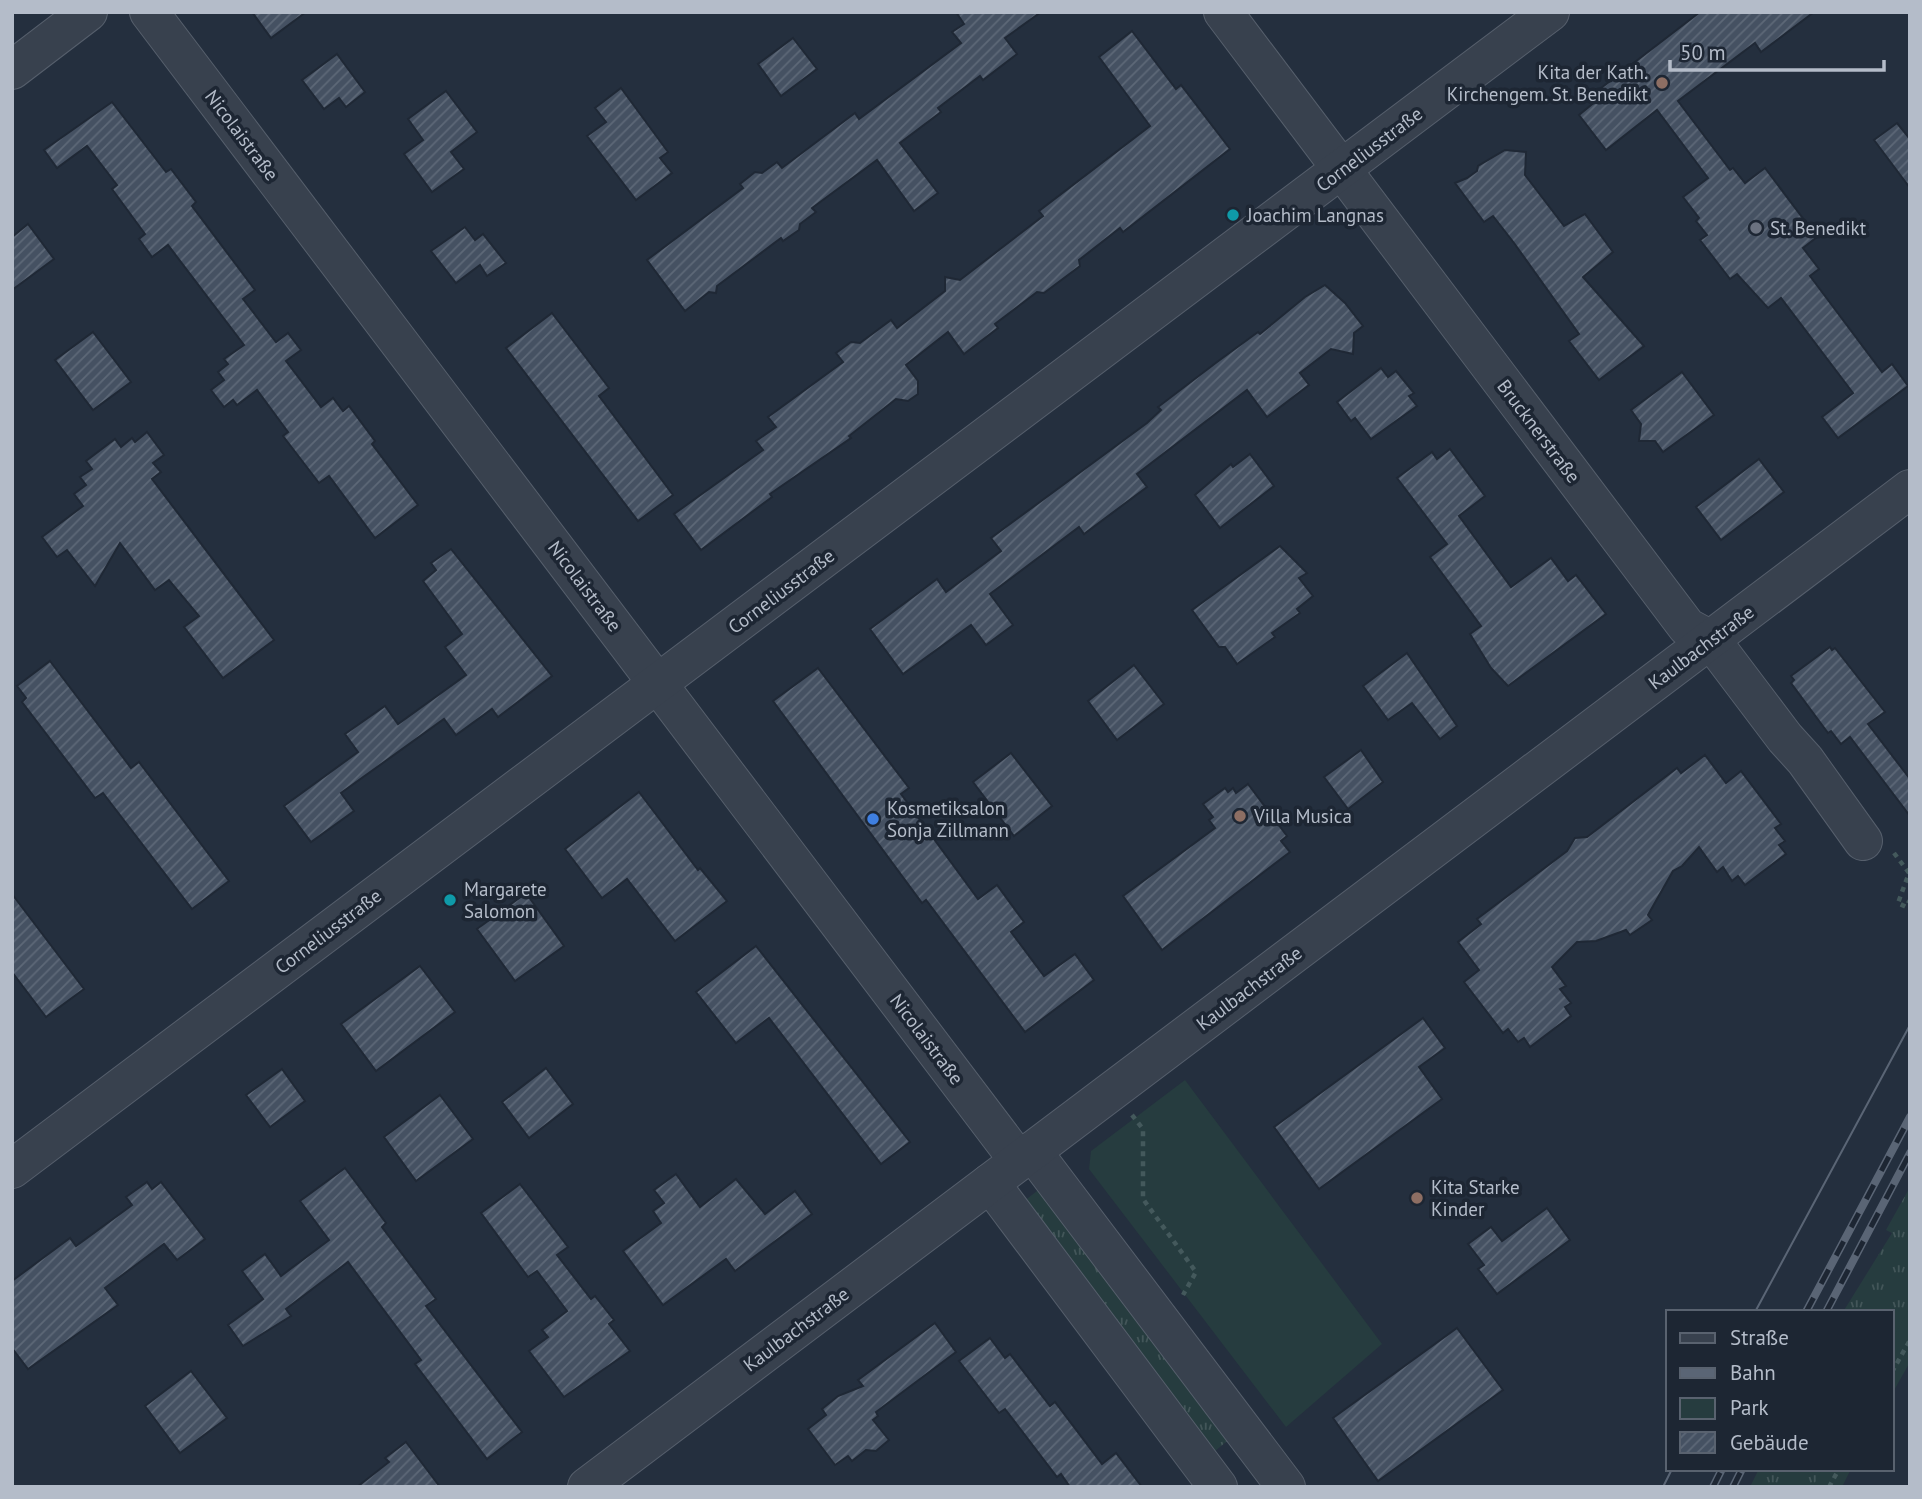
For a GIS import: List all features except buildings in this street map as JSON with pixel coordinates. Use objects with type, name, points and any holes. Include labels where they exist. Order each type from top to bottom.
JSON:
[{"type":"street","points":[[12,69],[88,12]]},
{"type":"street","name":"Nicolaistraße","points":[[149,12],[659,683],[1014,1165],[1286,1487]]},
{"type":"street","name":"Brucknerstraße","points":[[1223,12],[1687,627],[1711,640],[1785,738],[1877,844]]},
{"type":"street","name":"Corneliusstraße","points":[[12,1169],[1550,12]]},
{"type":"street","name":"Kaulbachstraße","points":[[587,1487],[1910,489]]},
{"type":"street","name":"Nicolaistraße","points":[[1014,1165],[1216,1486]]},
{"type":"street","points":[[1216,1486],[1259,1452]]},
{"type":"path","points":[[1877,844],[1909,873],[1898,903],[1906,907],[1910,900]]},
{"type":"path","points":[[1129,1111],[1143,1129],[1143,1199],[1196,1272],[1179,1304]]},
{"type":"path","points":[[1894,1368],[1910,1340]]},
{"type":"path","points":[[1829,1487],[1838,1471]]},
{"type":"green space","points":[[1185,1080],[1382,1344],[1286,1427],[1089,1169],[1091,1151]]},
{"type":"green space","points":[[1910,1187],[1910,1324],[1894,1352],[1894,1310],[1844,1310],[1892,1233],[1886,1230]]},
{"type":"green space","points":[[1041,1188],[1231,1438],[1210,1455],[1019,1205]]},
{"type":"green space","points":[[1910,1307],[1910,1362],[1894,1390],[1894,1336]]},
{"type":"green space","points":[[1758,1471],[1830,1471],[1822,1487],[1750,1487]]},
{"type":"green space","points":[[1821,1471],[1850,1471],[1842,1487],[1813,1487]]},
{"type":"tram line","points":[[1756,1310],[1910,1025]]},
{"type":"tram line","points":[[1663,1487],[1671,1471]]},
{"type":"railway","points":[[1807,1310],[1910,1117]]},
{"type":"railway","points":[[1827,1310],[1910,1153]]},
{"type":"railway","points":[[1713,1487],[1721,1471]]},
{"type":"railway","points":[[1733,1487],[1741,1471]]},
{"type":"place","name":"Kita der Kath. Kirchengem. St. Benedikt","points":[[1662,83]]},
{"type":"place","name":"Joachim Langnas","points":[[1233,215]]},
{"type":"place","name":"St. Benedikt","points":[[1756,228]]},
{"type":"place","name":"Villa Musica","points":[[1240,816]]},
{"type":"place","name":"Kosmetiksalon Sonja Zillmann","points":[[873,819]]},
{"type":"place","name":"Margarete Salomon","points":[[450,900]]},
{"type":"place","name":"Kita Starke Kinder","points":[[1417,1198]]}]
